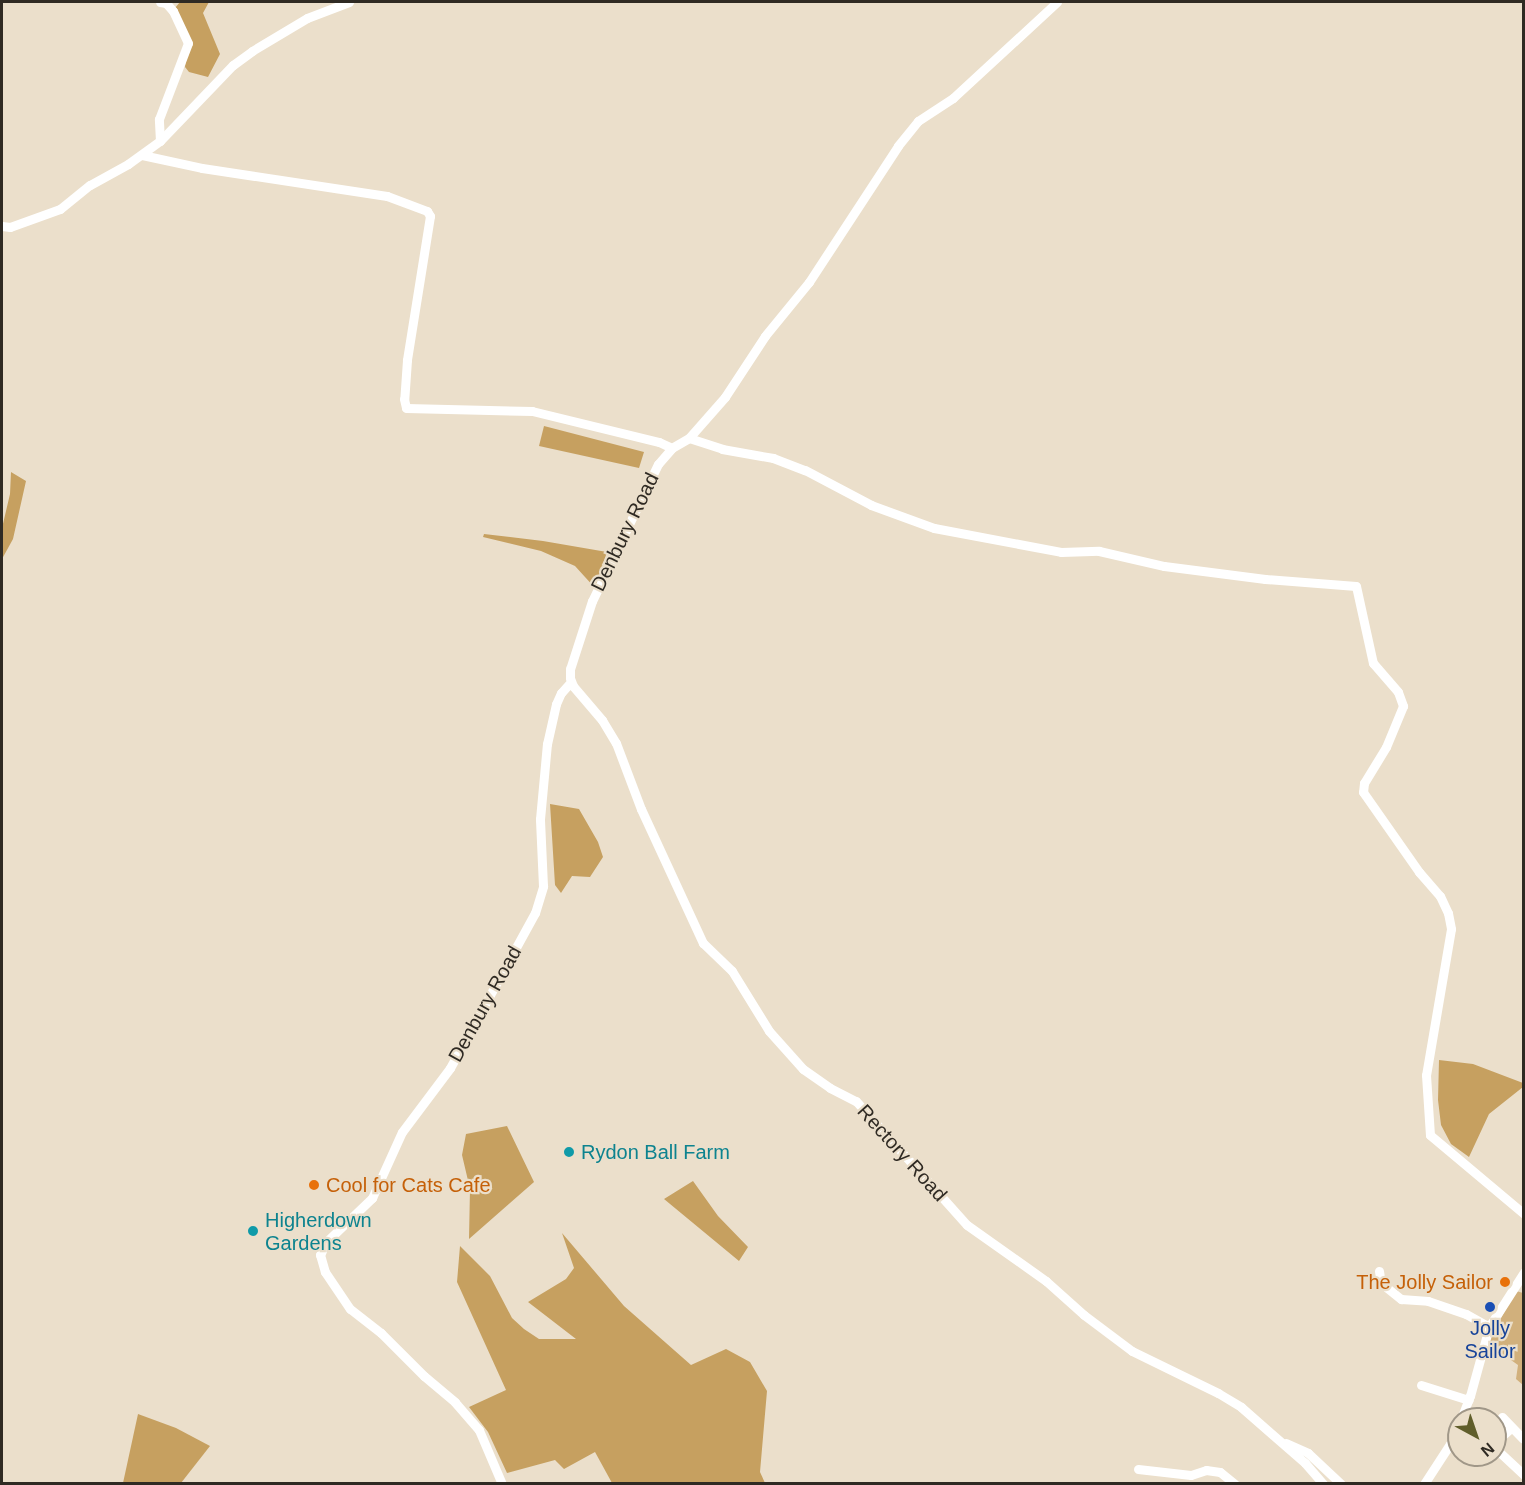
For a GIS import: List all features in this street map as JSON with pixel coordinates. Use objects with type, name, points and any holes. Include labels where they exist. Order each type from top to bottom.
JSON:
[{"type":"street","points":[[160,2],[166,3],[173,12],[188,43],[159,119],[160,141]]},
{"type":"street","points":[[2,226],[10,227],[60,209],[90,185],[142,155],[160,141],[233,65],[252,51],[307,18],[349,2]]},
{"type":"street","points":[[142,155],[202,168],[387,196],[427,211],[430,216],[407,367],[406,408],[532,411],[659,442],[672,448],[689,438],[725,397],[765,336],[809,282],[898,146],[918,122],[953,98],[1056,2]]},
{"type":"street","points":[[689,438],[722,449],[773,458],[805,470],[871,505],[934,528],[1061,552],[1099,551],[1197,570],[1264,579],[1356,586],[1373,663],[1398,692],[1404,706],[1386,747],[1364,783],[1363,792],[1419,872],[1440,896],[1448,913],[1451,929],[1426,1075],[1430,1135],[1524,1214]]},
{"type":"street","name":"Denbury Road","points":[[501,1484],[479,1430],[455,1402],[424,1376],[381,1333],[350,1310],[325,1272],[320,1255],[326,1242],[372,1198],[402,1132],[450,1068],[535,913],[543,886],[540,819],[547,744],[558,699],[571,682],[570,669],[592,602],[658,464],[672,448]]},
{"type":"street","name":"Rectory Road","points":[[571,682],[602,720],[616,743],[641,809],[703,943],[732,971],[769,1031],[803,1069],[830,1088],[856,1101],[967,1225],[987,1241],[1046,1281],[1122,1345],[1228,1399],[1305,1462],[1323,1484]]},
{"type":"street","points":[[1379,1271],[1381,1283],[1401,1299],[1428,1301],[1447,1307],[1466,1314],[1489,1327]]},
{"type":"street","points":[[1466,1407],[1489,1327],[1524,1272]]},
{"type":"street","points":[[1421,1385],[1469,1400]]},
{"type":"street","points":[[1507,1423],[1523,1439]]},
{"type":"street","points":[[1507,1432],[1511,1428]]},
{"type":"street","points":[[1281,1442],[1308,1453],[1341,1484]]},
{"type":"street","points":[[1424,1484],[1447,1449]]},
{"type":"street","points":[[1507,1459],[1524,1475]]},
{"type":"street","points":[[1138,1469],[1191,1475],[1206,1470],[1220,1472],[1235,1484]]},
{"type":"shaded area","points":[[180,2],[209,2],[203,13],[220,54],[208,77],[189,72],[185,67],[187,51],[175,8]]},
{"type":"shaded area","points":[[544,426],[644,452],[639,468],[539,446]]},
{"type":"shaded area","points":[[11,472],[26,481],[13,539],[2,559],[2,528],[10,494]]},
{"type":"shaded area","points":[[484,534],[607,552],[595,588],[575,566],[541,551],[483,537]]},
{"type":"shaded area","points":[[550,804],[579,809],[598,842],[603,857],[590,877],[572,876],[561,893],[555,885]]},
{"type":"shaded area","points":[[1439,1060],[1473,1064],[1523,1083],[1523,1087],[1489,1114],[1469,1157],[1451,1144],[1441,1125],[1438,1100]]},
{"type":"shaded area","points":[[507,1126],[534,1182],[469,1239],[470,1189],[462,1155],[466,1134]]},
{"type":"shaded area","points":[[693,1181],[718,1216],[748,1247],[739,1261],[664,1199]]},
{"type":"shaded area","points":[[562,1233],[624,1306],[691,1365],[726,1349],[750,1362],[767,1391],[760,1472],[765,1483],[612,1483],[595,1452],[564,1469],[555,1460],[507,1473],[488,1432],[469,1407],[506,1390],[457,1282],[460,1246],[490,1276],[512,1318],[524,1329],[539,1339],[576,1339],[528,1302],[566,1279],[574,1268]]},
{"type":"shaded area","points":[[1516,1291],[1523,1293],[1523,1385],[1516,1379],[1518,1365],[1487,1343]]},
{"type":"shaded area","points":[[138,1414],[176,1428],[210,1446],[181,1483],[123,1483]]},
{"type":"place","name":"Rydon Ball Farm","points":[[569,1152]]},
{"type":"place","name":"Cool for Cats Cafe","points":[[314,1185]]},
{"type":"place","name":"Higherdown Gardens","points":[[253,1231]]},
{"type":"place","name":"The Jolly Sailor","points":[[1505,1282]]},
{"type":"place","name":"Jolly Sailor","points":[[1490,1307]]}]
